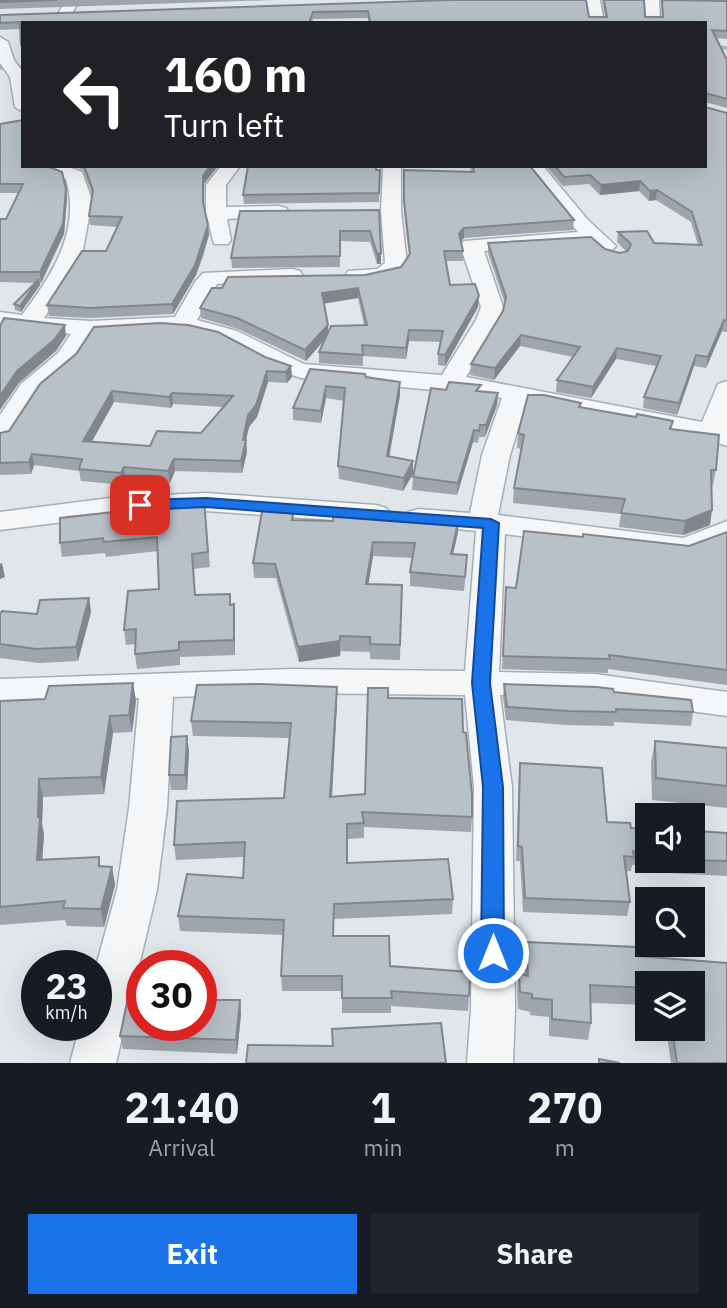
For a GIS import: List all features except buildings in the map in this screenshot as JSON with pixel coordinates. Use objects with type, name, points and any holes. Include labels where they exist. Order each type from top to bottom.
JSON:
[{"type":"street","points":[[73,0],[58,15],[88,13]]},
{"type":"street","points":[[593,0],[597,21]]},
{"type":"street","points":[[652,0],[653,21]]},
{"type":"street","points":[[0,42],[8,63],[16,73],[21,99]]},
{"type":"street","points":[[0,88],[18,88]]},
{"type":"street","points":[[28,323],[60,281],[70,261],[82,200],[75,176],[53,168]]},
{"type":"street","points":[[221,240],[216,213],[216,185],[229,168]]},
{"type":"street","points":[[339,276],[381,275],[391,271],[396,264],[384,211],[392,168]]},
{"type":"street","points":[[535,168],[595,237],[616,255]]},
{"type":"street","points":[[216,213],[297,212]]},
{"type":"street","points":[[451,382],[488,320],[492,307],[471,244],[595,237]]},
{"type":"street","points":[[182,325],[206,282],[211,278],[312,276]]},
{"type":"street","points":[[0,319],[87,328],[182,325],[205,328],[279,365],[300,371],[451,382],[720,435],[727,389]]},
{"type":"street","points":[[0,435],[30,389],[67,358],[87,328]]},
{"type":"street","points":[[490,1063],[493,1009],[493,787],[481,683],[487,524],[496,455],[516,394]]},
{"type":"street","points":[[0,521],[118,506],[206,502],[487,524],[687,548],[727,528]]},
{"type":"street","points":[[0,691],[290,681],[481,683],[595,686],[727,704]]},
{"type":"street","points":[[93,1063],[137,890],[148,808],[157,684]]},
{"type":"waterway","points":[[707,45],[727,48]]},
{"type":"waterway","points":[[0,68],[21,67]]},
{"type":"route","points":[[140,505],[206,502],[491,523],[481,683],[493,787],[493,953]]}]
